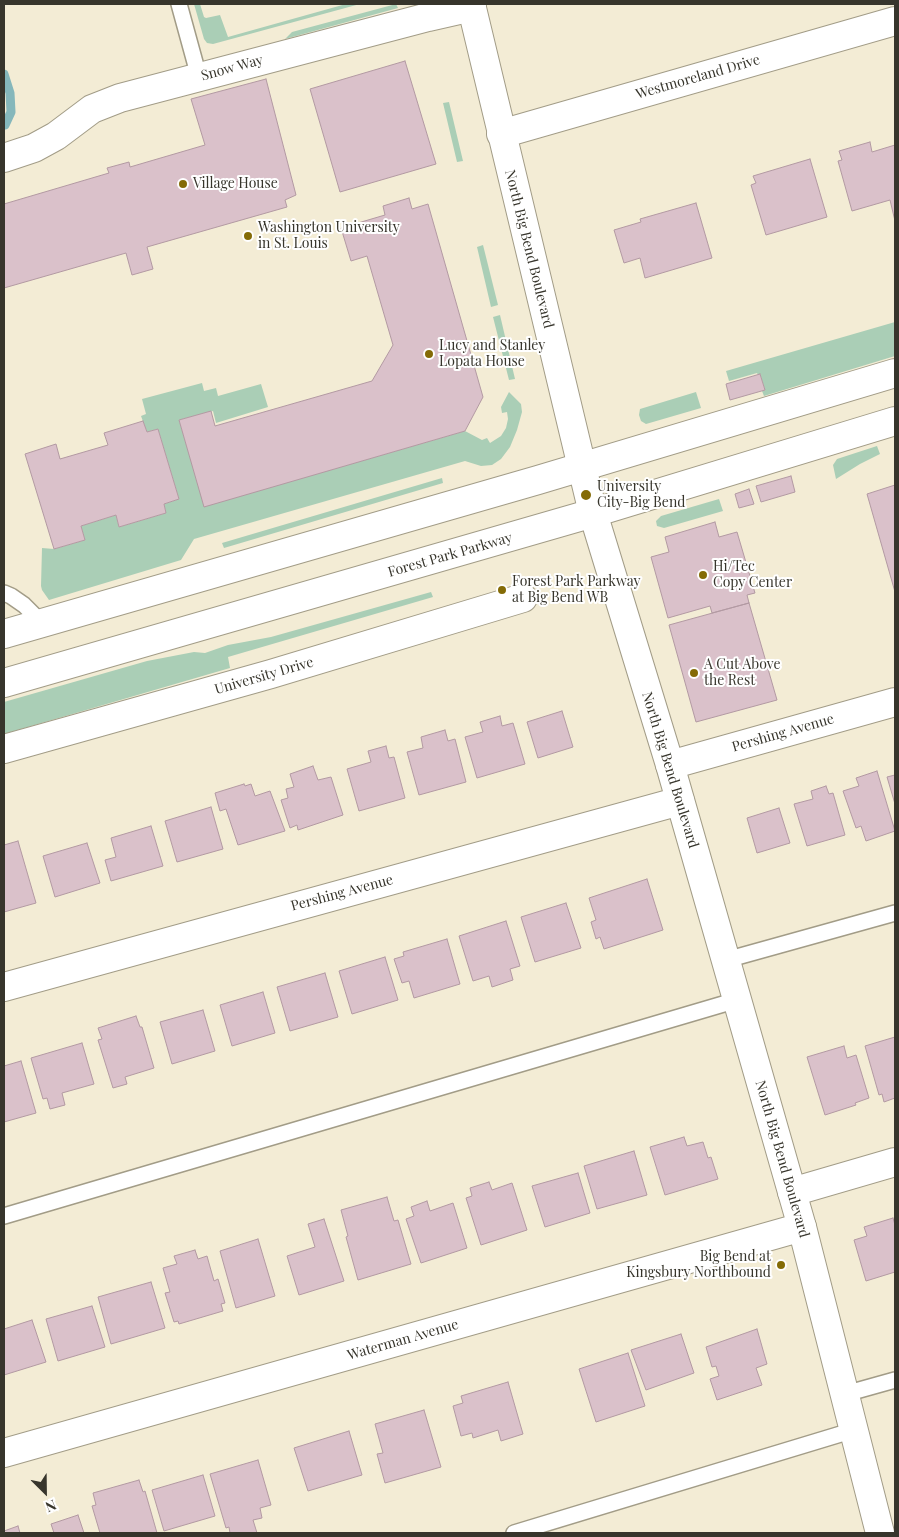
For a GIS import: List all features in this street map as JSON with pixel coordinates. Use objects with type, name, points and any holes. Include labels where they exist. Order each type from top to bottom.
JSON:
[{"type":"main road","name":"Snow Way","points":[[4,158],[34,148],[56,136],[92,109],[120,98],[471,5]]},
{"type":"main road","name":"North Big Bend Boulevard","points":[[471,5],[593,513],[670,765],[792,1192],[880,1533]]},
{"type":"main road","name":"Westmoreland Drive","points":[[501,134],[895,21]]},
{"type":"main road","points":[[4,634],[582,467],[895,373]]},
{"type":"main road","name":"Forest Park Parkway","points":[[4,684],[593,513],[895,421]]},
{"type":"main road","name":"University Drive","points":[[4,749],[271,674],[523,598]]},
{"type":"main road","name":"Pershing Avenue","points":[[670,765],[895,702]]},
{"type":"main road","name":"Pershing Avenue","points":[[4,987],[680,800]]},
{"type":"main road","points":[[792,1192],[895,1162]]},
{"type":"main road","name":"Waterman Avenue","points":[[4,1453],[802,1228]]},
{"type":"lane","points":[[179,4],[199,77]]},
{"type":"lane","points":[[4,593],[24,605],[42,623]]},
{"type":"lane","points":[[726,960],[895,913]]},
{"type":"lane","points":[[4,1216],[737,1000]]},
{"type":"lane","points":[[845,1394],[895,1380]]},
{"type":"lane","points":[[514,1533],[854,1430]]},
{"type":"green space","points":[[194,4],[200,4],[206,18],[220,15],[228,37],[346,4],[360,4],[213,44],[207,43],[204,39]]},
{"type":"green space","points":[[396,4],[398,8],[285,39],[292,32]]},
{"type":"green space","points":[[449,102],[463,161],[457,162],[443,103]]},
{"type":"green space","points":[[483,245],[498,305],[491,307],[477,247]]},
{"type":"green space","points":[[500,315],[515,379],[509,380],[493,317]]},
{"type":"green space","points":[[895,322],[895,356],[764,396],[762,391],[765,390],[760,374],[758,375],[757,373],[729,381],[726,371]]},
{"type":"green space","points":[[202,383],[204,391],[216,388],[218,396],[261,384],[268,407],[216,423],[213,411],[179,420],[205,506],[465,431],[482,440],[487,438],[490,443],[501,436],[506,428],[507,412],[502,413],[501,407],[509,392],[521,404],[522,412],[510,447],[501,459],[492,465],[481,466],[465,461],[194,539],[181,560],[49,600],[41,586],[42,548],[54,549],[85,540],[81,526],[116,515],[119,527],[166,513],[164,504],[179,499],[158,429],[147,432],[141,416],[146,414],[142,399]]},
{"type":"green space","points":[[696,392],[701,408],[646,424],[641,421],[640,409]]},
{"type":"green space","points":[[877,446],[880,454],[836,479],[833,465],[837,459]]},
{"type":"green space","points":[[442,478],[443,483],[224,548],[222,543]]},
{"type":"green space","points":[[719,499],[723,511],[664,528],[657,526],[656,521],[661,516]]},
{"type":"green space","points":[[431,592],[433,597],[228,657],[230,668],[4,734],[4,702],[147,661],[194,652],[205,653],[228,645],[271,637]]},
{"type":"building","points":[[405,61],[436,164],[340,192],[310,89]]},
{"type":"building","name":"Village House","points":[[266,79],[296,195],[285,200],[287,207],[147,247],[153,269],[132,275],[126,253],[4,288],[4,204],[109,173],[107,168],[129,162],[130,167],[205,145],[191,99]]},
{"type":"building","points":[[870,142],[872,152],[895,145],[895,221],[890,200],[852,211],[838,161],[842,160],[839,151]]},
{"type":"building","points":[[810,159],[827,217],[766,235],[751,185],[756,183],[753,176]]},
{"type":"building","name":"Lucy and Stanley Lopata House","points":[[409,198],[412,209],[428,204],[483,397],[465,431],[204,507],[179,420],[211,411],[215,426],[372,381],[393,345],[367,256],[351,261],[341,228],[385,215],[383,206]]},
{"type":"building","points":[[696,203],[712,258],[645,278],[640,258],[624,263],[614,230],[641,222],[640,219]]},
{"type":"building","points":[[760,374],[765,390],[730,400],[726,384]]},
{"type":"building","points":[[143,421],[147,432],[158,429],[179,499],[164,504],[166,513],[119,527],[116,515],[81,526],[85,540],[54,549],[25,454],[56,444],[60,459],[108,445],[104,433]]},
{"type":"building","points":[[791,476],[795,492],[761,502],[756,486]]},
{"type":"building","points":[[895,485],[895,592],[867,494]]},
{"type":"building","points":[[749,489],[754,504],[739,508],[735,494]]},
{"type":"building","name":"Hi/Tec Copy Center","points":[[715,522],[719,537],[737,532],[755,593],[747,595],[749,603],[712,613],[710,606],[668,618],[651,557],[669,552],[665,537]]},
{"type":"building","points":[[749,603],[777,700],[696,722],[669,625]]},
{"type":"building","points":[[562,711],[573,747],[538,758],[527,722]]},
{"type":"building","points":[[500,716],[502,726],[513,723],[525,764],[477,778],[465,737],[483,732],[480,722]]},
{"type":"building","points":[[445,730],[448,741],[455,739],[466,782],[419,795],[407,752],[423,748],[421,737]]},
{"type":"building","points":[[386,746],[389,758],[394,757],[405,798],[359,811],[347,769],[371,762],[368,751]]},
{"type":"building","points":[[313,766],[318,780],[331,777],[343,815],[298,830],[297,825],[290,828],[281,800],[288,798],[286,789],[294,787],[290,774]]},
{"type":"building","points":[[877,771],[895,831],[866,841],[861,826],[856,828],[843,791],[859,786],[856,778]]},
{"type":"building","points":[[895,775],[895,804],[887,777]]},
{"type":"building","points":[[244,784],[245,786],[251,784],[255,796],[270,791],[285,831],[238,845],[226,809],[220,811],[215,793]]},
{"type":"building","points":[[826,786],[829,794],[833,793],[845,835],[807,846],[794,804],[813,799],[811,791]]},
{"type":"building","points":[[211,807],[223,849],[177,862],[165,821]]},
{"type":"building","points":[[779,808],[790,843],[757,853],[747,818]]},
{"type":"building","points":[[151,826],[163,866],[111,881],[105,860],[116,857],[111,838]]},
{"type":"building","points":[[18,841],[36,903],[4,912],[4,845]]},
{"type":"building","points":[[87,843],[100,883],[55,897],[43,856]]},
{"type":"building","points":[[647,879],[663,930],[604,949],[600,937],[596,939],[591,922],[596,920],[589,898]]},
{"type":"building","points":[[566,903],[581,948],[535,962],[521,917]]},
{"type":"building","points":[[506,921],[520,966],[510,969],[513,980],[492,987],[489,976],[473,981],[459,936]]},
{"type":"building","points":[[447,939],[460,984],[414,998],[409,981],[402,983],[394,959],[404,956],[403,952]]},
{"type":"building","points":[[385,957],[398,1000],[352,1014],[339,971]]},
{"type":"building","points":[[325,973],[338,1017],[290,1031],[277,987]]},
{"type":"building","points":[[263,992],[275,1033],[232,1046],[220,1005]]},
{"type":"building","points":[[203,1010],[215,1051],[172,1064],[160,1022]]},
{"type":"building","points":[[136,1016],[140,1027],[142,1027],[154,1068],[125,1077],[127,1084],[113,1088],[98,1040],[102,1039],[98,1028]]},
{"type":"building","points":[[895,1037],[895,1098],[884,1102],[882,1094],[879,1095],[865,1046]]},
{"type":"building","points":[[82,1043],[94,1084],[62,1093],[65,1105],[50,1109],[47,1098],[43,1099],[31,1058]]},
{"type":"building","points":[[844,1046],[847,1058],[856,1055],[869,1098],[855,1103],[856,1105],[825,1115],[807,1057]]},
{"type":"building","points":[[21,1061],[36,1113],[4,1122],[4,1066]]},
{"type":"building","points":[[684,1137],[687,1146],[703,1142],[708,1158],[711,1157],[718,1179],[665,1195],[650,1147]]},
{"type":"building","points":[[634,1151],[647,1195],[597,1209],[584,1166]]},
{"type":"building","points":[[578,1173],[590,1213],[545,1227],[532,1186]]},
{"type":"building","points":[[489,1182],[492,1190],[512,1183],[527,1230],[481,1245],[466,1198],[472,1196],[470,1188]]},
{"type":"building","points":[[387,1197],[394,1221],[398,1220],[411,1264],[358,1280],[346,1237],[348,1236],[341,1210]]},
{"type":"building","points":[[427,1201],[430,1211],[453,1203],[467,1248],[421,1263],[406,1219],[414,1216],[411,1207]]},
{"type":"building","points":[[893,1218],[895,1225],[895,1272],[866,1281],[854,1240],[867,1236],[864,1227]]},
{"type":"building","points":[[324,1219],[344,1281],[299,1295],[287,1256],[315,1247],[308,1224]]},
{"type":"building","points":[[258,1239],[275,1296],[236,1308],[220,1251]]},
{"type":"building","points":[[195,1250],[198,1259],[207,1256],[214,1281],[218,1279],[225,1303],[221,1304],[223,1311],[179,1324],[178,1321],[174,1322],[165,1293],[170,1292],[163,1268],[177,1264],[174,1256]]},
{"type":"building","points":[[151,1282],[165,1328],[111,1344],[98,1297]]},
{"type":"building","points":[[92,1306],[105,1347],[58,1361],[46,1319]]},
{"type":"building","points":[[32,1320],[46,1362],[4,1375],[4,1329]]},
{"type":"building","points":[[757,1329],[767,1364],[756,1368],[762,1385],[717,1400],[710,1379],[719,1376],[716,1366],[712,1367],[706,1347]]},
{"type":"building","points":[[681,1334],[694,1373],[646,1390],[631,1350]]},
{"type":"building","points":[[628,1353],[645,1406],[596,1422],[579,1369]]},
{"type":"building","points":[[508,1382],[523,1434],[501,1441],[498,1430],[473,1438],[472,1433],[461,1436],[453,1406],[463,1403],[461,1396]]},
{"type":"building","points":[[424,1410],[441,1467],[385,1483],[377,1454],[383,1453],[375,1424]]},
{"type":"building","points":[[349,1431],[362,1475],[308,1491],[294,1448]]},
{"type":"building","points":[[258,1460],[271,1505],[260,1508],[262,1518],[253,1520],[257,1533],[230,1533],[229,1527],[226,1528],[210,1474]]},
{"type":"building","points":[[203,1475],[215,1516],[164,1531],[152,1490]]},
{"type":"building","points":[[139,1480],[143,1492],[145,1491],[157,1533],[100,1533],[92,1506],[96,1505],[93,1493]]},
{"type":"building","points":[[78,1515],[84,1533],[54,1533],[51,1524]]},
{"type":"building","points":[[18,1526],[20,1533],[4,1533],[4,1531]]},
{"type":"waterway","points":[[4,74],[10,93],[11,112],[5,125]]},
{"type":"place","name":"Village House","points":[[183,184]]},
{"type":"place","name":"Washington University in St. Louis","points":[[248,236]]},
{"type":"place","name":"Lucy and Stanley Lopata House","points":[[429,354]]},
{"type":"place","name":"University City-Big Bend","points":[[586,495]]},
{"type":"place","name":"Hi/Tec Copy Center","points":[[703,575]]},
{"type":"place","name":"Forest Park Parkway at Big Bend WB","points":[[502,590]]},
{"type":"place","name":"A Cut Above the Rest","points":[[694,673]]},
{"type":"place","name":"Big Bend at Kingsbury Northbound","points":[[781,1265]]}]
